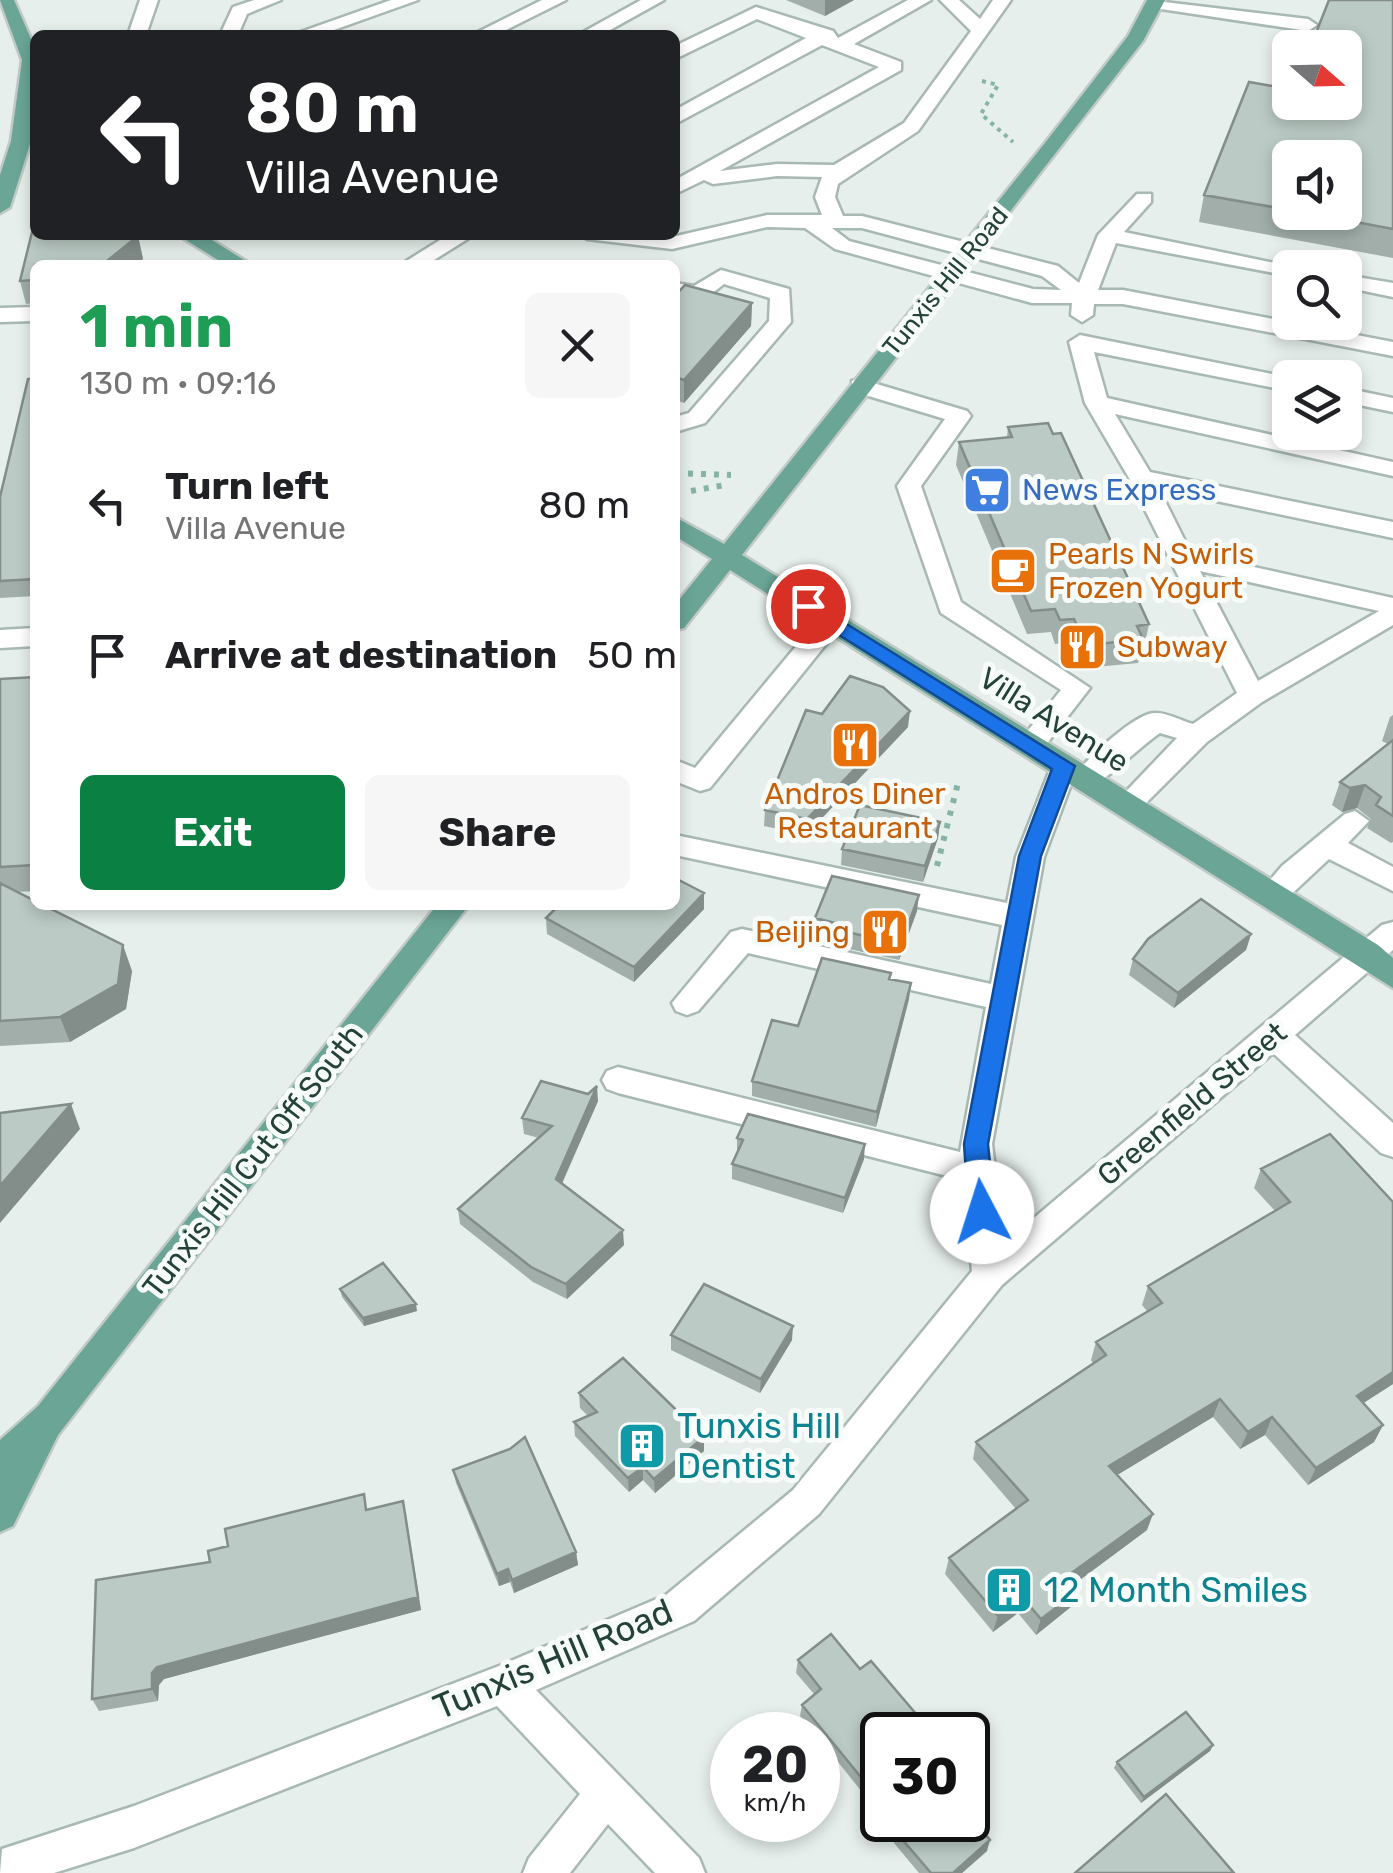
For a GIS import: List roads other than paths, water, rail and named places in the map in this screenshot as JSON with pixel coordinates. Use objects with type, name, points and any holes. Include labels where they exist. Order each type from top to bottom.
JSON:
[{"type":"main road","points":[[5,0],[30,54]]},
{"type":"main road","name":"Tunxis Hill Road","points":[[727,557],[1136,37],[1155,2]]},
{"type":"main road","points":[[2,196],[30,93]]},
{"type":"main road","points":[[198,240],[232,260]]},
{"type":"main road","name":"Villa Avenue","points":[[680,528],[1273,894],[1380,943],[1393,976]]},
{"type":"main road","points":[[680,616],[727,557]]},
{"type":"main road","name":"Tunxis Hill Cut Off South","points":[[0,1514],[51,1418],[450,910]]},
{"type":"main road","name":"Tunxis Hill Cut Off South","points":[[0,1463],[51,1418]]},
{"type":"street","points":[[138,30],[149,0]]},
{"type":"street","points":[[230,30],[240,10],[272,0]]},
{"type":"street","points":[[314,30],[379,4],[409,0]]},
{"type":"street","points":[[492,30],[557,0]]},
{"type":"street","points":[[596,30],[655,0]]},
{"type":"street","points":[[730,0],[835,39],[894,66],[945,75]]},
{"type":"street","points":[[680,116],[922,0]]},
{"type":"street","points":[[948,0],[981,30]]},
{"type":"street","points":[[835,221],[825,197],[833,177],[911,127],[1002,0]]},
{"type":"street","points":[[1155,2],[1308,25]]},
{"type":"street","points":[[680,50],[756,12]]},
{"type":"street","points":[[685,184],[894,66]]},
{"type":"street","points":[[685,184],[777,170],[833,177]]},
{"type":"street","points":[[1144,198],[1109,235],[1084,298],[1080,342],[1097,403],[1141,478],[1252,696]]},
{"type":"street","points":[[808,220],[842,246],[1032,296],[1123,298],[1393,349]]},
{"type":"street","points":[[650,240],[672,242],[768,221],[862,222],[1050,271],[1084,298]]},
{"type":"street","points":[[1109,235],[1272,267]]},
{"type":"street","points":[[419,260],[454,240]]},
{"type":"street","points":[[658,260],[672,242]]},
{"type":"street","points":[[400,260],[435,250]]},
{"type":"street","points":[[680,291],[698,294],[721,276],[781,294],[780,322],[697,418],[680,423]]},
{"type":"street","points":[[1362,284],[1393,290]]},
{"type":"street","points":[[0,315],[30,314]]},
{"type":"street","points":[[1080,342],[1272,380]]},
{"type":"street","points":[[860,386],[959,416],[909,486],[950,607],[1078,688],[1031,744]]},
{"type":"street","points":[[1362,399],[1393,405]]},
{"type":"street","points":[[1097,403],[1393,469]]},
{"type":"street","points":[[1141,478],[1393,530]]},
{"type":"street","points":[[1181,559],[1393,606]]},
{"type":"street","points":[[1128,804],[1197,734],[1252,696],[1393,614]]},
{"type":"street","points":[[680,772],[700,781],[832,621]]},
{"type":"street","points":[[0,639],[30,637]]},
{"type":"street","points":[[990,1274],[976,1144],[1030,856],[1075,772],[1112,753],[1156,722],[1197,734]]},
{"type":"street","points":[[1273,894],[1297,865],[1329,846],[1356,821]]},
{"type":"street","points":[[680,846],[1019,916]]},
{"type":"street","points":[[1329,846],[1393,880]]},
{"type":"street","points":[[687,1003],[742,940],[1003,999]]},
{"type":"street","name":"Greenfield Street","points":[[990,1274],[1380,943]]},
{"type":"street","points":[[1273,1035],[1321,1074],[1393,1144]]},
{"type":"street","points":[[618,1080],[978,1170]]},
{"type":"street","name":"Tunxis Hill Road","points":[[7,1866],[134,1828],[503,1684],[680,1608],[806,1502],[990,1274]]},
{"type":"street","points":[[503,1684],[684,1873]]},
{"type":"street","points":[[544,1873],[606,1792]]},
{"type":"place","name":"News Express","points":[[987,490]]},
{"type":"place","name":"Pearls N Swirls Frozen Yogurt","points":[[1013,571]]},
{"type":"place","name":"Subway","points":[[1082,647]]},
{"type":"place","name":"Andros Diner Restaurant","points":[[855,745]]},
{"type":"place","name":"Beijing","points":[[885,932]]},
{"type":"place","name":"Tunxis Hill Dentist","points":[[642,1446]]},
{"type":"place","name":"12 Month Smiles","points":[[1009,1590]]}]
